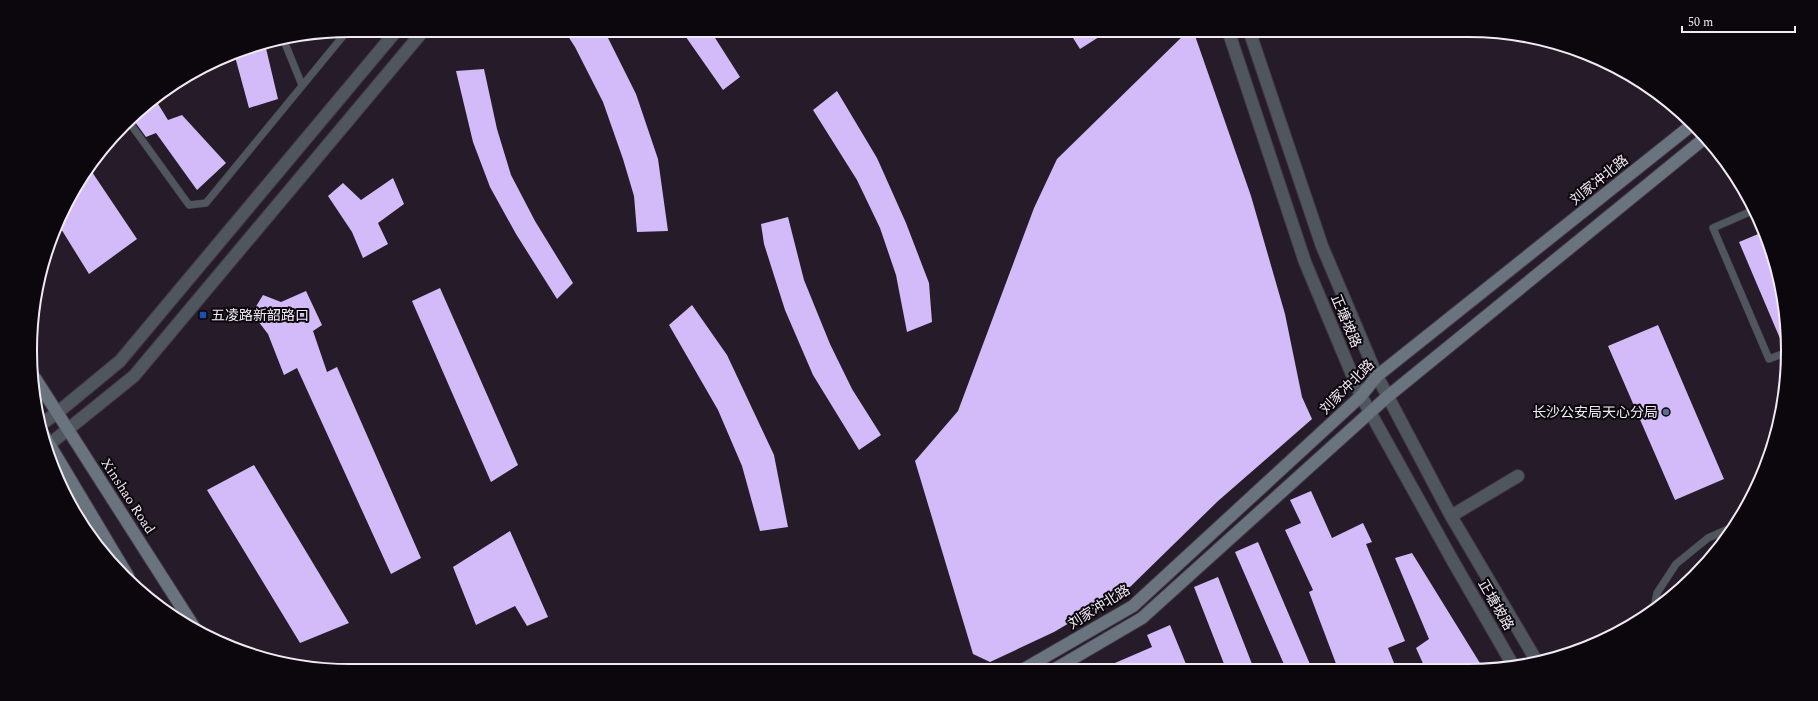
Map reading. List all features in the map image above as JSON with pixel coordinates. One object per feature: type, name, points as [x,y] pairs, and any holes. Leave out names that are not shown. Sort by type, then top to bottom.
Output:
[{"type":"main road","name":"刘家冲北路","points":[[1033,664],[1133,606],[1361,396],[1377,376],[1688,128]]},
{"type":"main road","points":[[1064,664],[1142,618],[1387,397],[1701,141]]},
{"type":"main road","name":"Xinshao Road","points":[[39,385],[189,619]]},
{"type":"main road","points":[[58,461],[119,561]]},
{"type":"street","points":[[45,421],[120,361],[391,37]]},
{"type":"street","points":[[51,443],[134,376],[418,37]]},
{"type":"street","name":"正塘坡路","points":[[1230,37],[1305,262],[1361,396],[1510,661]]},
{"type":"street","name":"正塘坡路","points":[[1251,37],[1322,246],[1377,376],[1451,516],[1534,657]]},
{"type":"street","points":[[1451,516],[1518,476]]},
{"type":"lane","points":[[132,126],[189,205],[206,203],[342,37]]},
{"type":"lane","points":[[285,44],[302,86]]},
{"type":"lane","points":[[1749,212],[1713,228],[1769,359],[1781,354]]},
{"type":"lane","points":[[1655,601],[1657,593],[1676,564],[1708,538],[1723,531]]},
{"type":"building","points":[[569,37],[608,37],[636,94],[658,159],[668,231],[637,232],[634,196],[623,159],[603,102]]},
{"type":"building","points":[[686,37],[714,37],[740,77],[723,90]]},
{"type":"building","points":[[1072,37],[1099,37],[1080,49]]},
{"type":"building","points":[[1182,37],[1195,37],[1251,196],[1285,314],[1302,397],[1312,419],[1218,501],[1130,587],[1054,632],[990,662],[973,654],[915,461],[958,411],[1034,208],[1057,159]]},
{"type":"building","points":[[266,49],[278,99],[249,108],[236,59]]},
{"type":"building","points":[[484,69],[497,129],[511,175],[535,221],[573,283],[557,299],[516,234],[490,187],[473,142],[456,71]]},
{"type":"building","points":[[837,91],[877,158],[906,223],[929,283],[932,322],[907,332],[896,275],[880,228],[857,180],[813,110]]},
{"type":"building","points":[[158,104],[168,120],[182,115],[226,163],[197,190],[156,133],[146,137],[136,123]]},
{"type":"building","points":[[92,173],[137,239],[89,274],[62,230],[69,212]]},
{"type":"building","points":[[393,178],[404,204],[378,223],[388,244],[363,258],[352,232],[328,196],[343,183],[361,200]]},
{"type":"building","points":[[788,217],[804,280],[830,344],[852,389],[881,435],[859,450],[813,375],[785,310],[764,244],[761,224]]},
{"type":"building","points":[[1758,234],[1775,289],[1780,340],[1739,242]]},
{"type":"building","points":[[440,288],[518,465],[491,482],[412,301]]},
{"type":"building","points":[[306,291],[322,325],[313,331],[327,372],[337,367],[421,558],[391,574],[297,368],[284,375],[268,334],[252,313],[263,295],[281,302]]},
{"type":"building","points":[[692,305],[727,355],[774,455],[788,527],[760,531],[742,466],[718,410],[669,325]]},
{"type":"building","name":"长沙公安局天心分局","points":[[1658,325],[1724,479],[1675,500],[1608,346]]},
{"type":"building","points":[[254,465],[349,623],[300,643],[207,490]]},
{"type":"building","points":[[1311,491],[1332,538],[1363,523],[1372,542],[1366,544],[1405,641],[1388,648],[1394,664],[1336,664],[1309,592],[1313,590],[1285,530],[1301,523],[1290,500]]},
{"type":"building","points":[[510,531],[548,617],[527,626],[515,606],[476,625],[453,567]]},
{"type":"building","points":[[1258,542],[1310,664],[1284,664],[1235,552]]},
{"type":"building","points":[[1412,553],[1480,663],[1423,664],[1416,648],[1429,639],[1395,558]]},
{"type":"building","points":[[1218,577],[1252,664],[1224,664],[1194,587]]},
{"type":"building","points":[[1170,625],[1186,664],[1113,664],[1152,647],[1147,635]]},
{"type":"place","name":"五凌路新韶路口","points":[[203,315]]},
{"type":"place","name":"长沙公安局天心分局","points":[[1666,412]]}]
